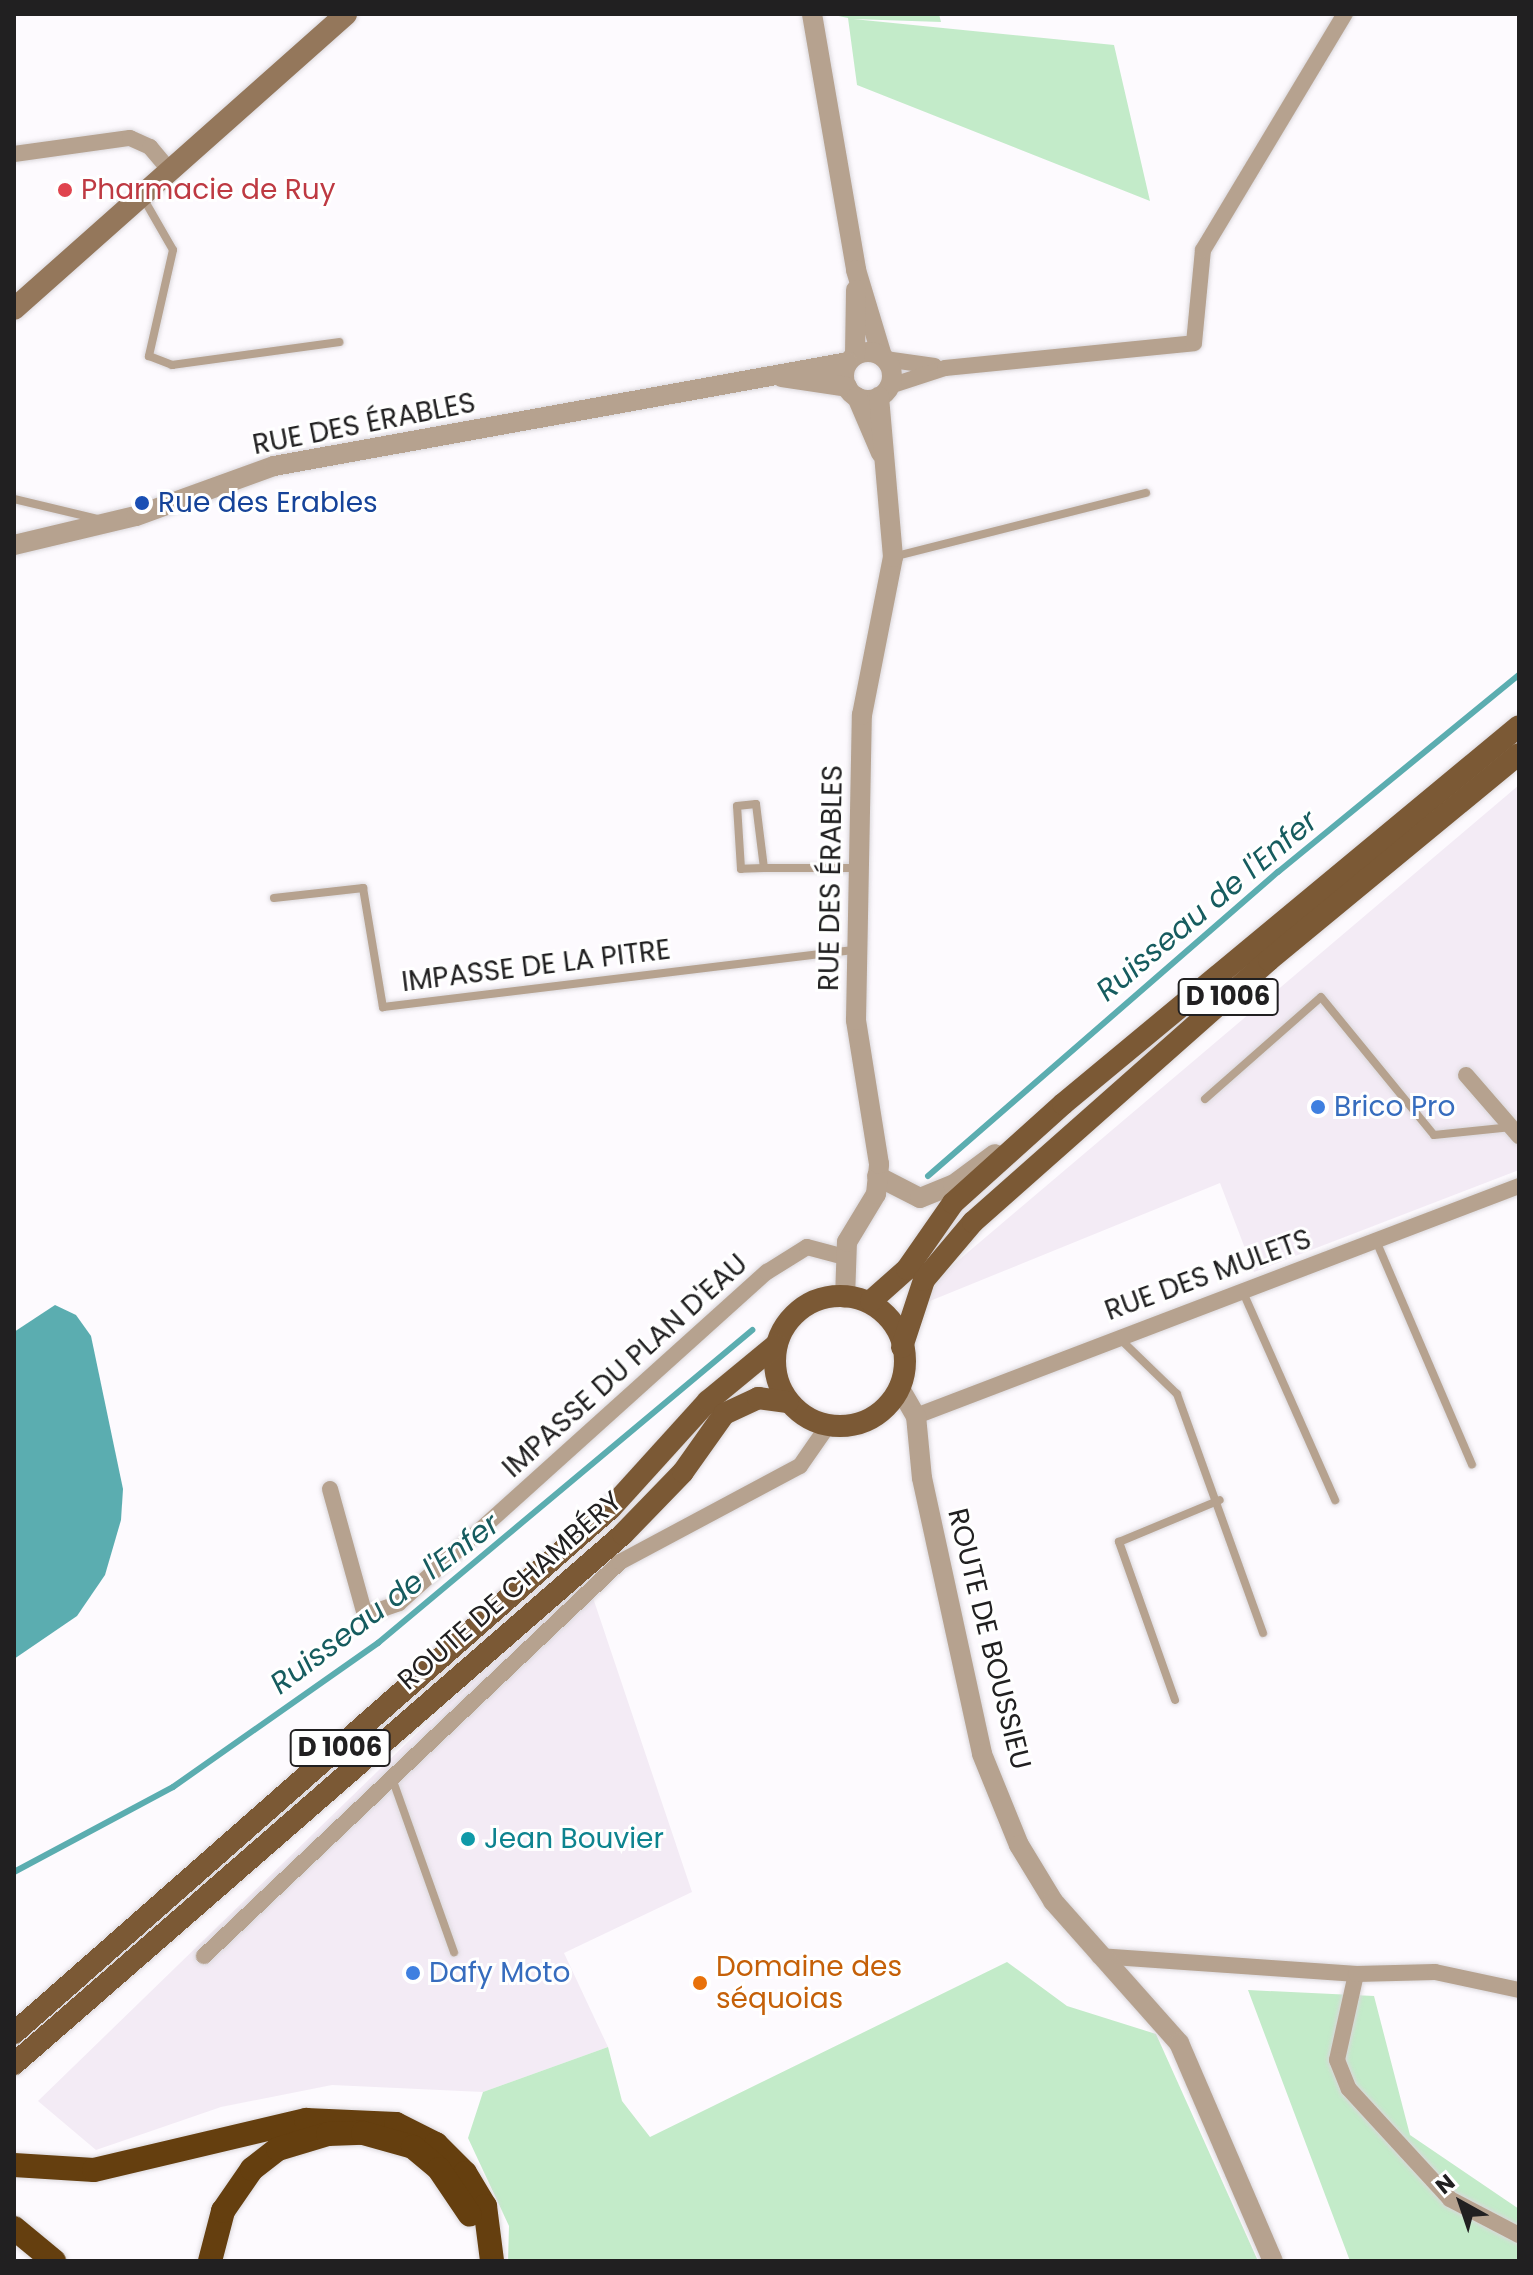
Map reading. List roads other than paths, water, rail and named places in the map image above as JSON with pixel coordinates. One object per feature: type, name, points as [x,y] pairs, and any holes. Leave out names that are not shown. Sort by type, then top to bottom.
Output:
[{"type":"highway","points":[[14,2165],[94,2170],[306,2120],[396,2124],[436,2144],[465,2173],[485,2206],[492,2261]]},
{"type":"highway","points":[[210,2261],[223,2211],[252,2169],[278,2149],[346,2133],[413,2147],[439,2169],[466,2203],[479,2261]]},
{"type":"highway","points":[[14,2228],[54,2261]]},
{"type":"main road","points":[[14,309],[346,14]]},
{"type":"main road","name":"D 1006","points":[[871,1301],[907,1269],[953,1203],[1063,1104],[1519,726]]},
{"type":"main road","name":"D 1006","points":[[902,1347],[924,1280],[973,1222],[1269,960],[1519,754]]},
{"type":"main road","points":[[845,1298],[871,1301],[896,1326],[902,1347],[899,1387],[861,1423],[827,1427],[788,1402],[776,1376],[776,1345],[798,1311],[845,1298]]},
{"type":"main road","name":"ROUTE DE CHAMBÉRY","points":[[14,2033],[611,1508],[708,1401],[776,1345]]},
{"type":"main road","name":"ROUTE DE CHAMBÉRY","points":[[14,2064],[623,1534],[683,1472],[724,1414],[758,1398],[788,1402]]},
{"type":"street","points":[[812,14],[856,270],[852,392],[885,392],[945,368]]},
{"type":"street","points":[[883,357],[945,368],[1194,343],[1197,281],[1216,226],[1345,14]]},
{"type":"street","points":[[14,154],[130,138],[169,170]]},
{"type":"street","name":"RUE DES ÉRABLES","points":[[845,1298],[844,1257],[876,1194],[877,1176],[859,1052],[856,950],[865,679],[893,557],[881,453],[885,392],[883,357],[856,270]]},
{"type":"street","name":"RUE DES ÉRABLES","points":[[14,545],[110,523],[274,466],[778,376],[851,359],[883,357]]},
{"type":"street","name":"RUE DES ÉRABLES","points":[[778,376],[852,392],[881,453]]},
{"type":"street","points":[[1466,1075],[1516,1131]]},
{"type":"street","points":[[877,1176],[898,1193],[931,1194],[1063,1104]]},
{"type":"street","name":"RUE DES MULETS","points":[[916,1416],[1116,1335],[1377,1243],[1519,1186]]},
{"type":"street","name":"IMPASSE DU PLAN D'EAU","points":[[330,1489],[365,1615],[399,1603],[767,1272],[807,1247],[844,1257]]},
{"type":"street","name":"ROUTE DE BOUSSIEU","points":[[899,1387],[916,1416],[922,1478],[982,1754],[1019,1845],[1099,1956],[1179,2043],[1273,2261]]},
{"type":"street","points":[[204,1956],[620,1562],[800,1466],[827,1427]]},
{"type":"street","points":[[1099,1956],[1356,1974],[1435,1972],[1519,1990]]},
{"type":"street","points":[[1356,1974],[1337,2060],[1349,2089],[1450,2199],[1519,2235]]},
{"type":"lane","points":[[142,196],[173,250],[149,356],[172,365],[339,342]]},
{"type":"lane","points":[[893,557],[1146,493]]},
{"type":"lane","points":[[14,499],[80,510],[110,523]]},
{"type":"lane","points":[[764,868],[756,804],[737,806],[741,869],[859,868]]},
{"type":"lane","name":"IMPASSE DE LA PITRE","points":[[274,898],[363,888],[383,1007],[856,950]]},
{"type":"lane","points":[[1205,1099],[1321,997],[1434,1135],[1516,1131]]},
{"type":"lane","points":[[1377,1243],[1472,1465]]},
{"type":"lane","points":[[1242,1289],[1335,1500]]},
{"type":"lane","points":[[1116,1335],[1177,1394],[1220,1500],[1263,1633]]},
{"type":"lane","points":[[1175,1700],[1119,1542],[1220,1500]]},
{"type":"lane","points":[[392,1777],[454,1952]]},
{"type":"water","points":[[55,1305],[76,1315],[91,1336],[123,1489],[121,1520],[105,1575],[77,1616],[14,1659],[14,1332]]},
{"type":"waterway","name":"Ruisseau de l'Enfer","points":[[928,1176],[1278,872],[1519,675]]},
{"type":"waterway","name":"Ruisseau de l'Enfer","points":[[14,1872],[173,1787],[378,1643],[753,1330]]},
{"type":"place","name":"Pharmacie de Ruy","points":[[65,190]]},
{"type":"place","name":"Rue des Erables","points":[[142,503]]},
{"type":"place","name":"Brico Pro","points":[[1318,1107]]},
{"type":"place","name":"Jean Bouvier","points":[[468,1839]]},
{"type":"place","name":"Dafy Moto","points":[[413,1973]]},
{"type":"place","name":"Domaine des séquoias","points":[[700,1983]]}]
